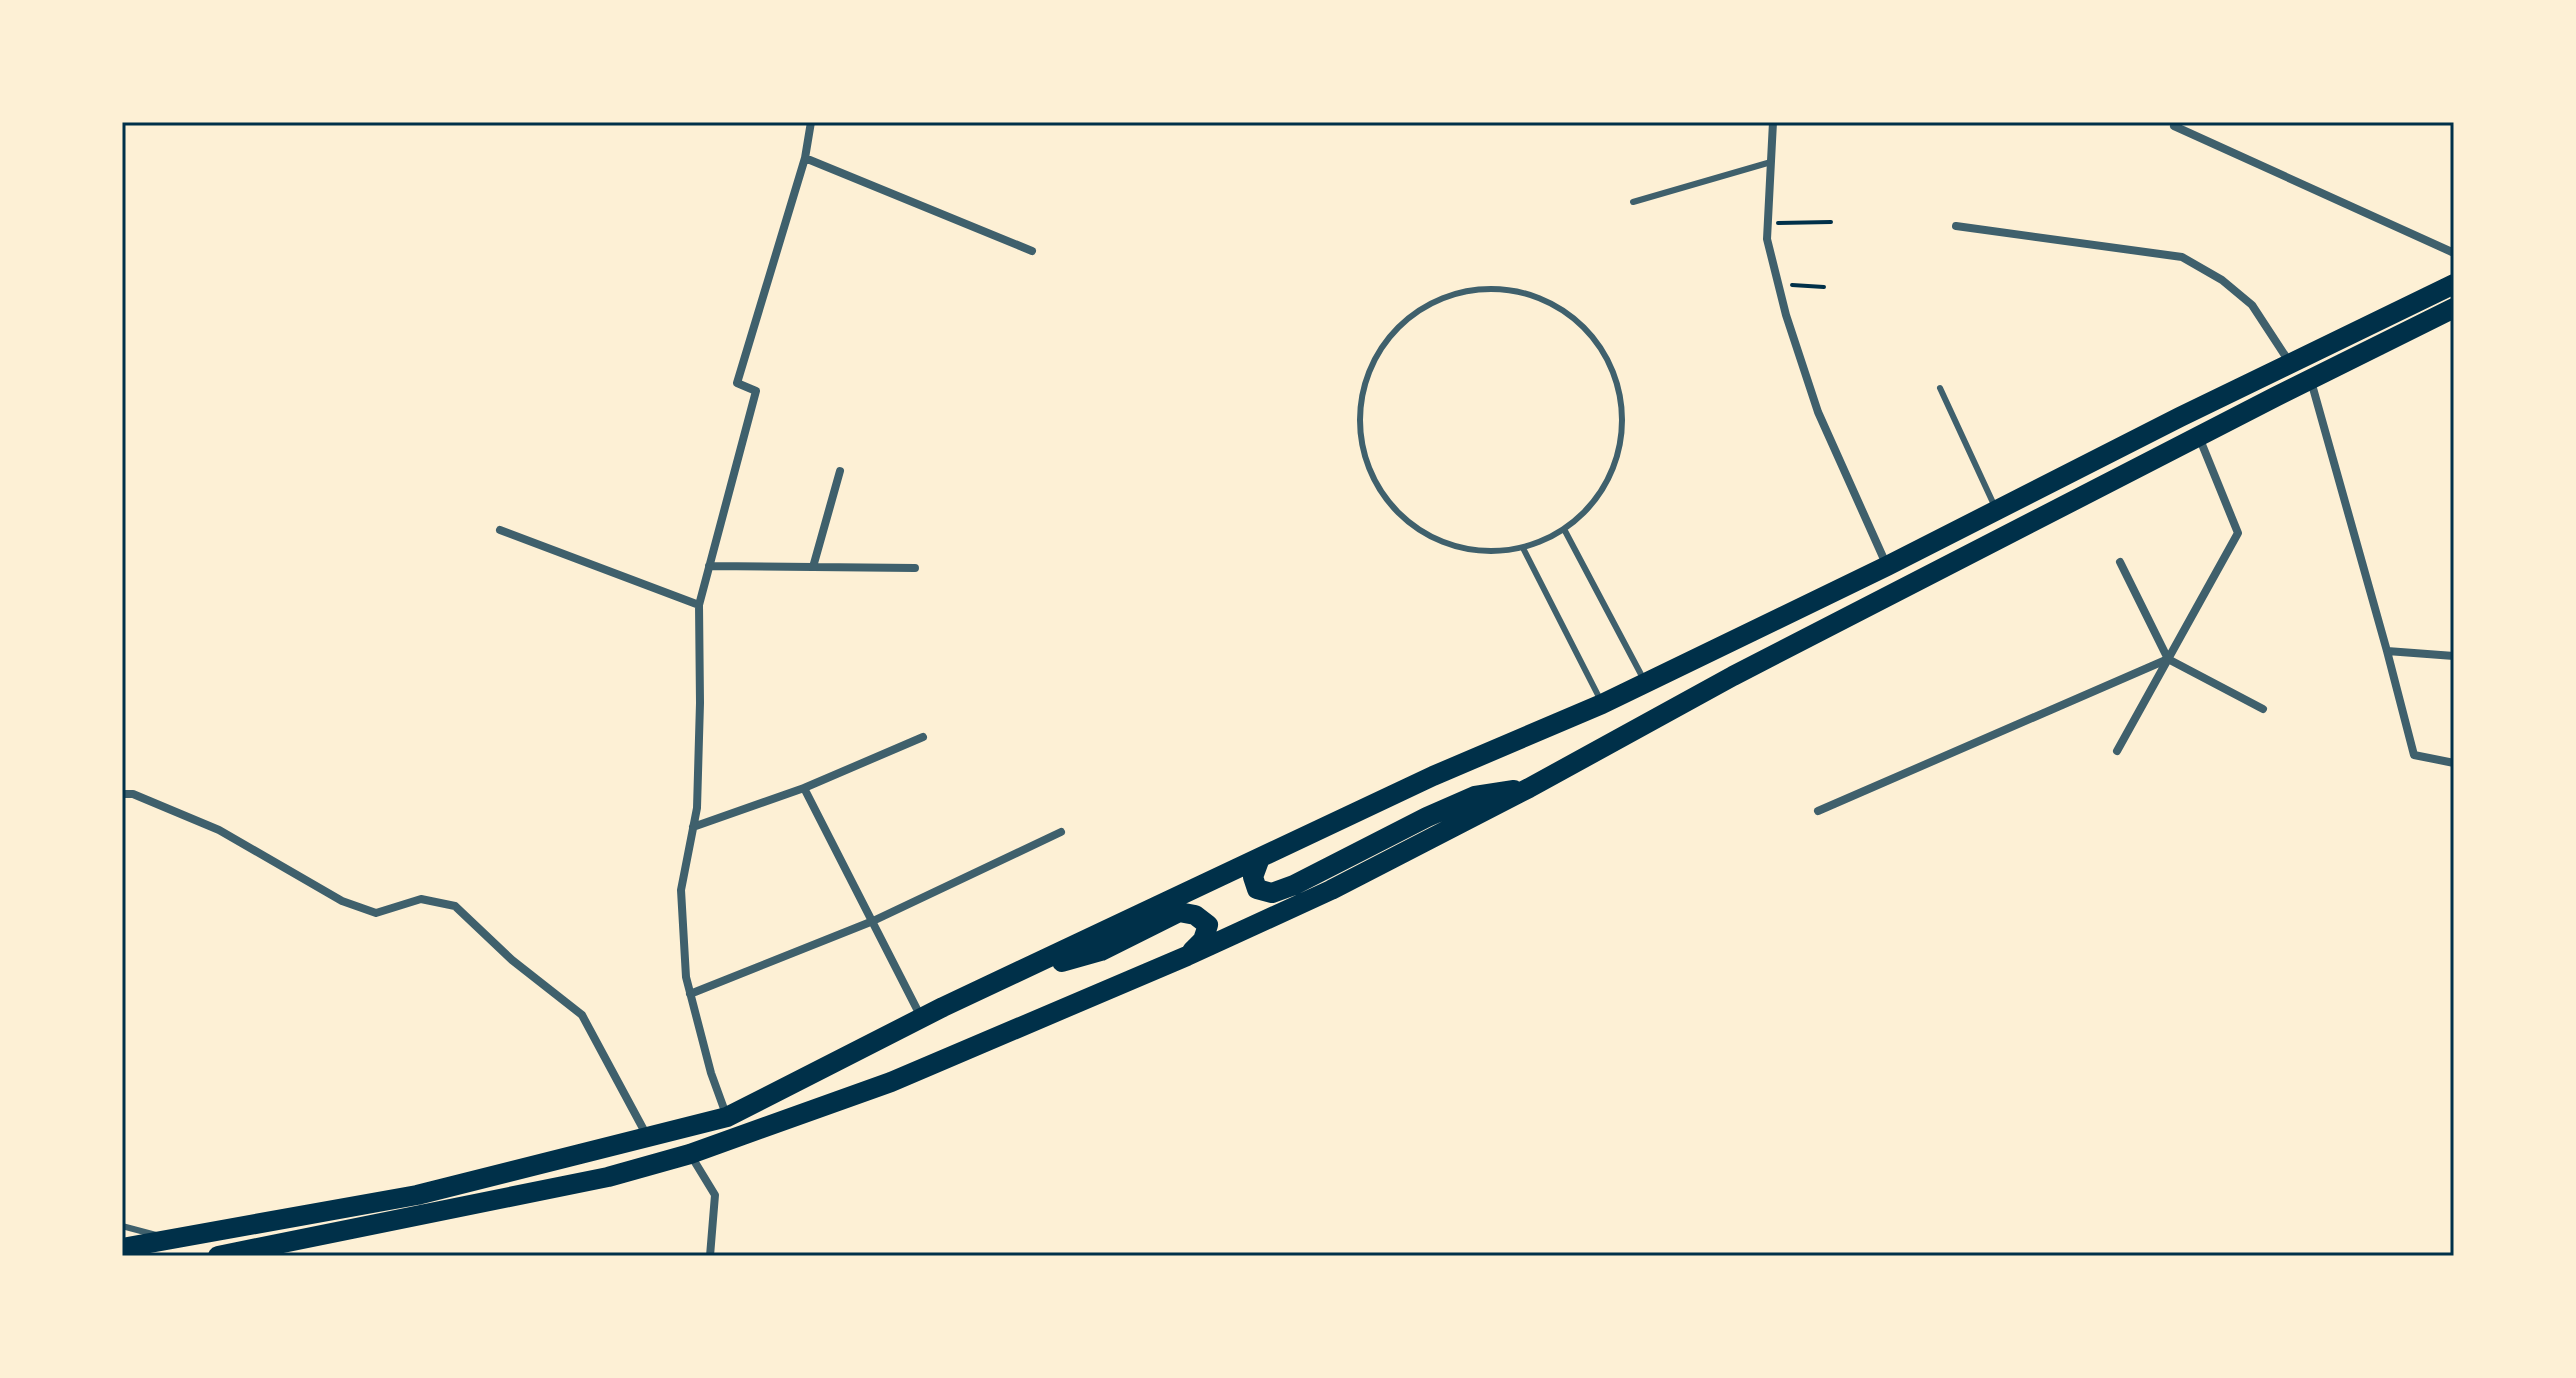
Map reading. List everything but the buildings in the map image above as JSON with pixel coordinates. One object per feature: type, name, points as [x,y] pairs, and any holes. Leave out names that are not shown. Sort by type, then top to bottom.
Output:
[{"type":"highway","points":[[122,1248],[417,1195],[727,1117],[921,1018],[1433,776],[1646,683],[2454,284]]},
{"type":"highway","points":[[218,1256],[608,1177],[690,1154],[891,1082],[1298,907],[1529,788],[1733,676],[2454,308]]},
{"type":"highway","points":[[1260,858],[1253,877],[1257,889],[1272,893],[1475,796],[1529,788]]},
{"type":"highway","points":[[1035,964],[1061,963],[1101,951],[1179,912],[1195,915],[1208,925],[1203,940],[1187,956]]},
{"type":"street","points":[[727,1117],[711,1073],[686,977],[681,890],[697,808],[699,605],[756,391],[737,383],[805,158],[811,122]]},
{"type":"street","points":[[1773,122],[1767,239],[1778,284],[1818,412],[1887,566]]},
{"type":"street","points":[[2174,126],[2454,253]]},
{"type":"street","points":[[805,158],[1032,251]]},
{"type":"street","points":[[1956,226],[2182,257],[2222,280],[2252,305],[2291,364]]},
{"type":"street","points":[[2311,379],[2414,755],[2454,763]]},
{"type":"street","points":[[2117,751],[2238,533],[2199,437]]},
{"type":"street","points":[[813,567],[840,471]]},
{"type":"street","points":[[500,530],[699,605]]},
{"type":"street","points":[[2120,562],[2168,659],[2263,709]]},
{"type":"street","points":[[709,566],[915,568]]},
{"type":"street","points":[[2387,651],[2454,656]]},
{"type":"street","points":[[1818,811],[2168,659]]},
{"type":"street","points":[[693,827],[804,788],[923,737]]},
{"type":"street","points":[[804,788],[921,1018]]},
{"type":"street","points":[[122,794],[133,794],[219,830],[342,901],[376,913],[421,899],[455,906],[512,960],[582,1015],[647,1137]]},
{"type":"street","points":[[690,994],[873,921],[1061,832]]},
{"type":"street","points":[[690,1154],[715,1195],[710,1256]]},
{"type":"lane","points":[[1633,202],[1771,162]]},
{"type":"lane","points":[[1473,289],[1515,290],[1557,305],[1591,333],[1614,371],[1623,415],[1617,459],[1596,499],[1564,529],[1523,548],[1479,551],[1436,540],[1399,515],[1374,481],[1361,442],[1361,399],[1374,360],[1399,326],[1433,301],[1473,289]]},
{"type":"lane","points":[[1940,388],[1996,511]]},
{"type":"lane","points":[[1564,529],[1646,683]]},
{"type":"lane","points":[[1523,548],[1602,704]]},
{"type":"lane","points":[[122,1226],[171,1239]]},
{"type":"path","points":[[1768,223],[1831,222]]},
{"type":"path","points":[[1778,284],[1824,287]]}]
